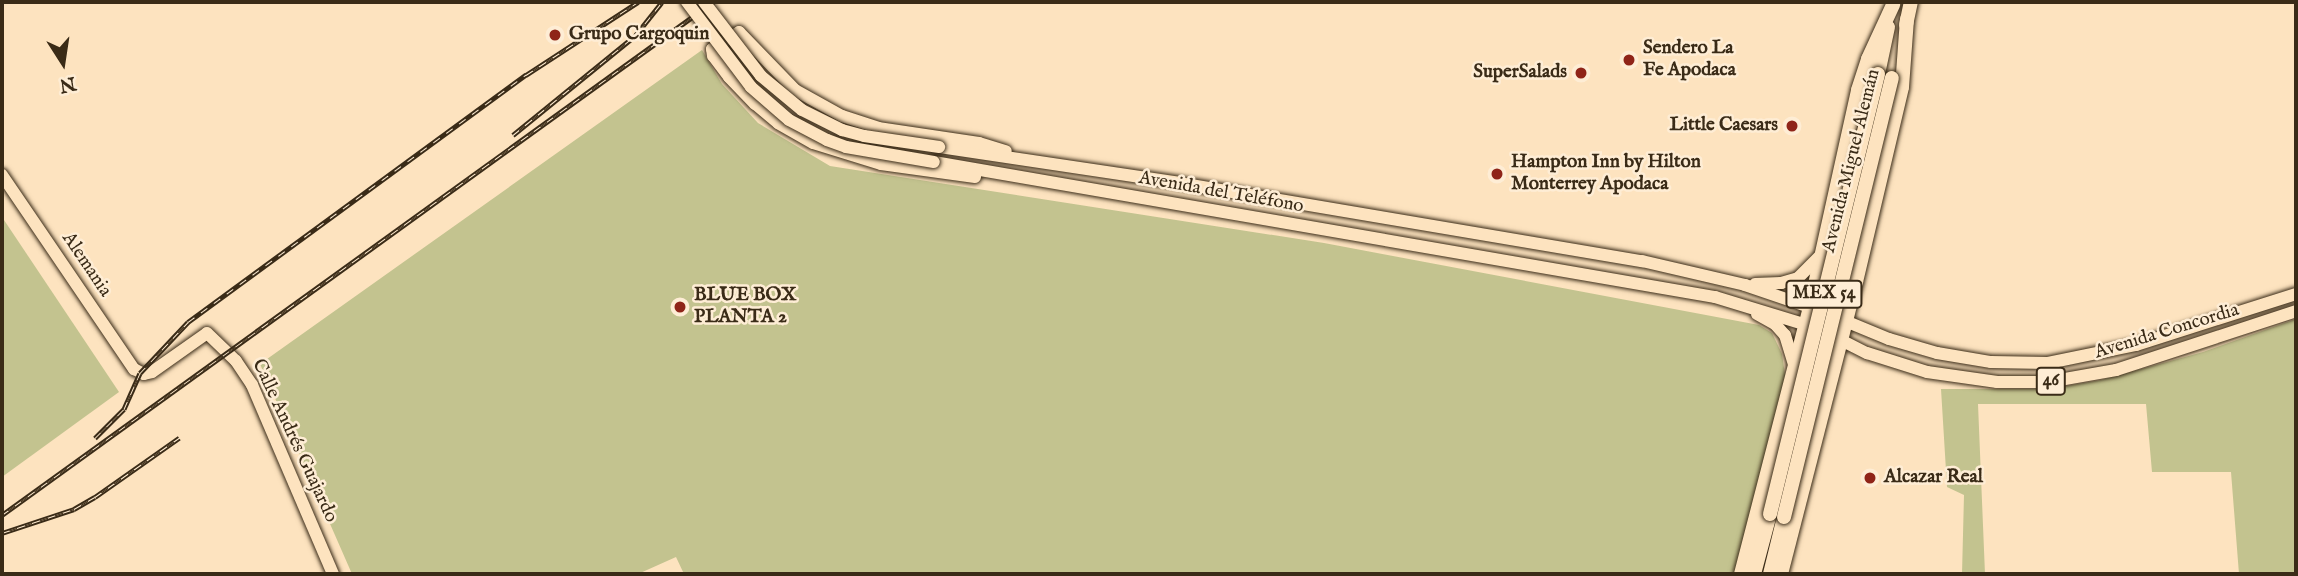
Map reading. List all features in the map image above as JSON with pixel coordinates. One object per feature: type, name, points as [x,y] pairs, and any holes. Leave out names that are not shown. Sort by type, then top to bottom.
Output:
[{"type":"highway","name":"Avenida Miguel Alemán","points":[[1754,574],[1885,76],[1911,2]]},
{"type":"highway","name":"Avenida Miguel Alemán","points":[[1770,574],[1885,76],[1894,3]]},
{"type":"highway","points":[[1741,574],[1810,307],[1861,79],[1894,3]]},
{"type":"highway","points":[[1781,574],[1856,282],[1902,87],[1907,19]]},
{"type":"highway","points":[[1817,272],[1827,284],[1837,288],[1847,288],[1856,282]]},
{"type":"highway","points":[[1789,386],[1804,374],[1812,373],[1821,377],[1826,396]]},
{"type":"main road","name":"Avenida del Teléfono","points":[[687,2],[751,87],[789,120],[846,147],[1715,297],[1805,324]]},
{"type":"main road","name":"Avenida del Teléfono","points":[[704,2],[761,76],[802,110],[842,130],[864,136],[1022,159],[1629,259],[1745,285],[1810,307]]},
{"type":"main road","points":[[1020,177],[975,177],[917,170],[858,159],[820,146],[790,131],[755,104],[729,77],[713,56],[712,49],[738,32],[795,90],[842,117],[878,128],[989,145],[1022,159]]},
{"type":"main road","name":"Alemania","points":[[2,175],[131,366],[140,373],[156,370],[207,333]]},
{"type":"main road","points":[[1745,285],[1791,281],[1805,274],[1821,256]]},
{"type":"main road","name":"Avenida Concordia","points":[[1810,307],[1937,353],[1991,362],[2048,363],[2136,345],[2296,294]]},
{"type":"main road","points":[[1715,297],[1755,313],[1781,329],[1790,344],[1794,366]]},
{"type":"main road","name":"Avenida Concordia","points":[[1805,324],[1867,353],[1927,372],[1997,382],[2048,382],[2116,370],[2296,311]]},
{"type":"main road","name":"Calle Andrés Guajardo","points":[[207,333],[236,360],[251,385],[333,574]]},
{"type":"green space","points":[[702,50],[722,84],[758,123],[830,166],[1324,243],[1759,325],[1772,333],[1782,354],[1786,381],[1739,574],[684,574],[676,557],[638,574],[352,574],[260,364]]},
{"type":"green space","points":[[2,217],[119,392],[2,477]]},
{"type":"green space","points":[[2296,319],[2296,574],[2239,574],[2231,472],[2152,472],[2146,404],[1978,404],[1985,574],[1962,574],[1964,495],[1947,487],[1941,389],[2048,389],[2101,380],[2203,352]]},
{"type":"railway","points":[[95,438],[124,409],[140,373],[188,322],[526,75],[638,2]]},
{"type":"railway","points":[[513,135],[635,36],[662,2]]},
{"type":"railway","points":[[2,515],[713,2]]},
{"type":"railway","points":[[2,533],[74,509],[179,438]]},
{"type":"place","name":"Grupo Cargoquin","points":[[555,35]]},
{"type":"place","name":"Sendero La Fe Apodaca","points":[[1629,60]]},
{"type":"place","name":"SuperSalads","points":[[1581,73]]},
{"type":"place","name":"Little Caesars","points":[[1792,126]]},
{"type":"place","name":"Hampton Inn by Hilton Monterrey Apodaca","points":[[1497,174]]},
{"type":"place","name":"BLUE BOX PLANTA 2","points":[[680,307]]},
{"type":"place","name":"Alcazar Real","points":[[1870,478]]}]
